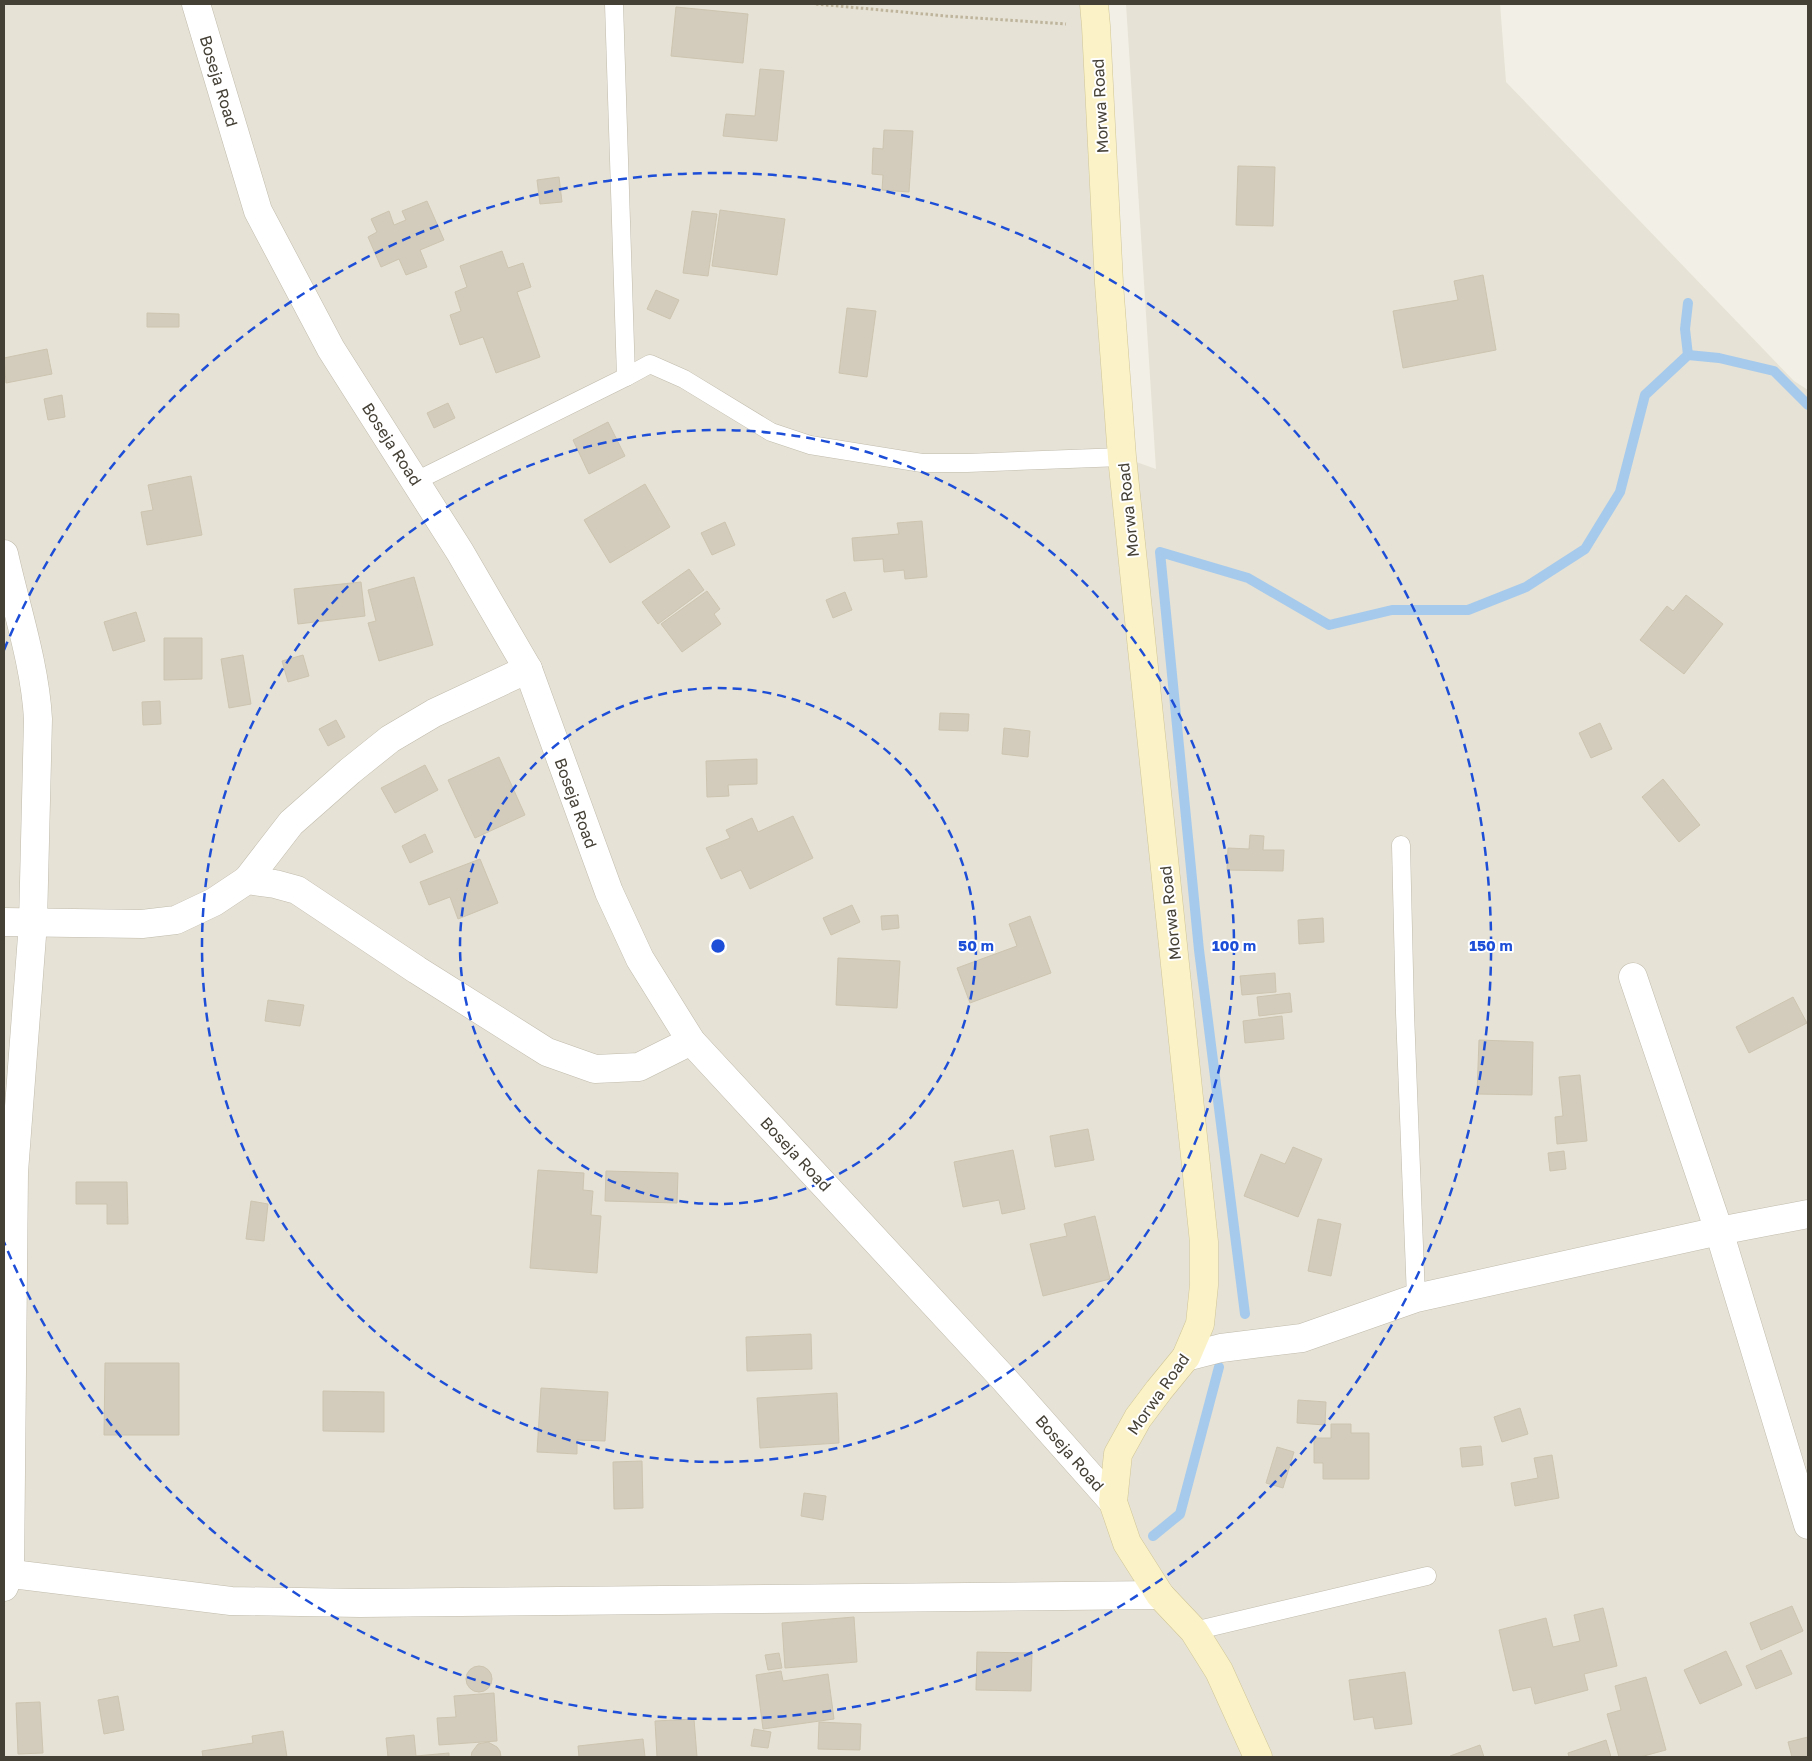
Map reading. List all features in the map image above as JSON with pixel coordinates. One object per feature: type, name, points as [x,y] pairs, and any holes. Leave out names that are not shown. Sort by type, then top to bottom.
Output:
[{"type":"main road","name":"Morwa Road","points":[[1095,15],[1109,283],[1122,457],[1204,1242],[1204,1285],[1200,1324],[1186,1357],[1138,1418],[1118,1454],[1113,1502],[1127,1544],[1160,1595],[1194,1631],[1219,1671],[1258,1757]]},
{"type":"street","name":"Boseja Road","points":[[196,4],[258,211],[331,349],[460,552],[528,669],[609,892],[640,960],[691,1041],[1004,1379],[1113,1502]]},
{"type":"street","points":[[4,554],[36,696],[38,719],[33,923],[14,1172],[6,1578],[241,1602],[360,1604],[1160,1595]]},
{"type":"street","points":[[4,922],[142,924],[176,920],[214,902],[247,880],[291,823],[350,770],[390,739],[434,712],[528,669]]},
{"type":"street","points":[[247,880],[275,884],[297,890],[417,970],[547,1052],[594,1069],[639,1067],[691,1041]]},
{"type":"street","points":[[1633,977],[1719,1231],[1808,1524]]},
{"type":"street","points":[[1186,1357],[1221,1348],[1302,1338],[1416,1298],[1719,1231],[1808,1214]]},
{"type":"lane","points":[[614,4],[626,377]]},
{"type":"lane","points":[[416,481],[650,364],[684,379],[771,432],[810,445],[922,463],[1122,457]]},
{"type":"lane","points":[[1401,845],[1405,1013],[1416,1298]]},
{"type":"lane","points":[[1194,1631],[1427,1576]]},
{"type":"path","points":[[816,4],[946,16],[1095,15]]},
{"type":"shaded area","points":[[4,4],[1094,4],[1122,457],[1156,469],[1126,4],[1500,4],[1506,82],[1794,381],[1808,390],[1808,1757],[4,1757]]},
{"type":"building","points":[[676,7],[748,14],[743,63],[671,56]]},
{"type":"building","points":[[760,69],[784,71],[777,141],[723,136],[726,114],[755,116]]},
{"type":"building","points":[[884,130],[913,131],[909,192],[882,190],[883,175],[872,174],[873,148],[883,149]]},
{"type":"building","points":[[1238,166],[1275,167],[1273,226],[1236,225]]},
{"type":"building","points":[[559,177],[562,202],[540,204],[537,180]]},
{"type":"building","points":[[427,201],[444,240],[420,250],[427,267],[406,275],[399,259],[381,267],[368,237],[377,232],[371,219],[389,211],[394,225],[406,220],[402,211]]},
{"type":"building","points":[[720,210],[785,219],[777,275],[712,266]]},
{"type":"building","points":[[692,211],[717,214],[708,276],[683,273]]},
{"type":"building","points":[[502,251],[508,268],[523,263],[531,287],[517,292],[540,357],[496,373],[483,337],[460,345],[450,315],[461,311],[455,292],[467,287],[460,266]]},
{"type":"building","points":[[1483,275],[1496,350],[1403,368],[1393,311],[1458,300],[1454,281]]},
{"type":"building","points":[[656,290],[679,300],[670,319],[647,309]]},
{"type":"building","points":[[847,308],[876,311],[867,377],[839,373]]},
{"type":"building","points":[[147,313],[179,314],[179,327],[147,327]]},
{"type":"building","points":[[47,349],[52,374],[6,383],[4,358]]},
{"type":"building","points":[[62,395],[65,417],[48,420],[44,399]]},
{"type":"building","points":[[448,403],[455,418],[434,428],[427,413]]},
{"type":"building","points":[[608,422],[625,456],[589,474],[573,440]]},
{"type":"building","points":[[191,476],[202,535],[147,545],[141,512],[153,510],[148,485]]},
{"type":"building","points":[[645,484],[670,527],[610,563],[584,520]]},
{"type":"building","points":[[922,521],[927,577],[905,579],[904,570],[884,572],[883,559],[854,561],[852,538],[899,534],[897,523]]},
{"type":"building","points":[[725,522],[735,545],[712,555],[701,533]]},
{"type":"building","points":[[689,569],[704,590],[658,624],[642,602]]},
{"type":"building","points":[[414,577],[433,645],[379,661],[368,623],[376,621],[368,590]]},
{"type":"building","points":[[361,582],[365,616],[298,624],[294,589]]},
{"type":"building","points":[[707,591],[720,609],[714,614],[721,624],[682,652],[661,624]]},
{"type":"building","points":[[845,592],[852,610],[833,618],[826,600]]},
{"type":"building","points":[[1686,595],[1723,624],[1684,674],[1640,640],[1667,606],[1673,611]]},
{"type":"building","points":[[136,612],[145,641],[113,651],[104,622]]},
{"type":"building","points":[[164,638],[202,638],[202,679],[164,680]]},
{"type":"building","points":[[243,655],[251,704],[229,708],[221,659]]},
{"type":"building","points":[[303,655],[309,676],[288,682],[282,661]]},
{"type":"building","points":[[160,701],[161,724],[143,725],[142,702]]},
{"type":"building","points":[[940,713],[969,714],[968,731],[939,730]]},
{"type":"building","points":[[336,720],[345,737],[328,746],[319,729]]},
{"type":"building","points":[[1600,723],[1612,749],[1591,758],[1579,733]]},
{"type":"building","points":[[1004,728],[1030,731],[1028,757],[1002,754]]},
{"type":"building","points":[[499,757],[525,815],[475,838],[448,780]]},
{"type":"building","points":[[757,759],[757,784],[728,785],[729,796],[707,797],[706,761]]},
{"type":"building","points":[[425,765],[438,790],[395,813],[381,788]]},
{"type":"building","points":[[1663,779],[1700,825],[1679,842],[1642,797]]},
{"type":"building","points":[[793,816],[813,858],[750,889],[741,870],[721,879],[706,848],[730,838],[726,830],[752,818],[758,832]]},
{"type":"building","points":[[425,834],[433,852],[410,863],[402,846]]},
{"type":"building","points":[[1250,835],[1264,836],[1263,850],[1284,850],[1283,871],[1227,870],[1228,848],[1249,849]]},
{"type":"building","points":[[480,859],[498,903],[458,919],[450,897],[429,905],[420,882]]},
{"type":"building","points":[[852,905],[860,922],[831,935],[823,918]]},
{"type":"building","points":[[898,915],[899,928],[882,930],[881,916]]},
{"type":"building","points":[[1030,916],[1051,973],[970,1003],[957,968],[1017,946],[1009,924]]},
{"type":"building","points":[[1323,918],[1324,942],[1299,944],[1298,920]]},
{"type":"building","points":[[838,958],[900,961],[897,1008],[836,1005]]},
{"type":"building","points":[[1275,973],[1276,992],[1242,995],[1240,976]]},
{"type":"building","points":[[1290,993],[1292,1012],[1259,1016],[1257,997]]},
{"type":"building","points":[[1793,997],[1807,1023],[1749,1053],[1736,1027]]},
{"type":"building","points":[[268,1000],[304,1005],[300,1026],[265,1021]]},
{"type":"building","points":[[1282,1016],[1284,1039],[1245,1043],[1243,1021]]},
{"type":"building","points":[[1479,1040],[1533,1042],[1532,1095],[1477,1094]]},
{"type":"building","points":[[1580,1075],[1587,1141],[1557,1144],[1555,1117],[1563,1116],[1559,1077]]},
{"type":"building","points":[[1088,1129],[1094,1160],[1055,1167],[1050,1136]]},
{"type":"building","points":[[1293,1147],[1322,1159],[1298,1217],[1244,1196],[1261,1154],[1285,1164]]},
{"type":"building","points":[[1013,1150],[1025,1209],[1002,1214],[999,1200],[963,1207],[954,1162]]},
{"type":"building","points":[[1564,1151],[1566,1169],[1550,1171],[1548,1153]]},
{"type":"building","points":[[538,1170],[584,1173],[583,1190],[593,1191],[591,1215],[601,1216],[597,1273],[530,1268]]},
{"type":"building","points":[[606,1171],[678,1173],[677,1203],[605,1201]]},
{"type":"building","points":[[76,1182],[127,1182],[128,1224],[107,1224],[107,1204],[76,1204]]},
{"type":"building","points":[[251,1201],[268,1204],[264,1241],[246,1239]]},
{"type":"building","points":[[1095,1216],[1110,1279],[1043,1296],[1030,1244],[1067,1236],[1064,1224]]},
{"type":"building","points":[[1318,1219],[1341,1224],[1331,1276],[1308,1271]]},
{"type":"building","points":[[811,1334],[812,1369],[747,1371],[746,1337]]},
{"type":"building","points":[[105,1363],[179,1363],[179,1435],[104,1435]]},
{"type":"building","points":[[541,1388],[608,1392],[605,1441],[577,1440],[577,1454],[537,1452]]},
{"type":"building","points":[[323,1391],[384,1392],[384,1432],[323,1431]]},
{"type":"building","points":[[837,1393],[839,1443],[760,1448],[757,1398]]},
{"type":"building","points":[[1298,1400],[1326,1402],[1325,1425],[1297,1423]]},
{"type":"building","points":[[1520,1408],[1528,1434],[1502,1442],[1494,1417]]},
{"type":"building","points":[[1331,1424],[1351,1424],[1351,1433],[1369,1433],[1369,1479],[1323,1479],[1323,1463],[1314,1463],[1314,1438],[1331,1438]]},
{"type":"building","points":[[1481,1446],[1483,1465],[1462,1467],[1460,1448]]},
{"type":"building","points":[[1277,1447],[1294,1452],[1283,1488],[1266,1483]]},
{"type":"building","points":[[1552,1455],[1559,1498],[1515,1506],[1511,1483],[1538,1478],[1534,1458]]},
{"type":"building","points":[[642,1461],[643,1508],[614,1509],[613,1462]]},
{"type":"building","points":[[804,1493],[826,1496],[823,1520],[801,1516]]},
{"type":"building","points":[[1792,1606],[1803,1631],[1761,1650],[1750,1623]]},
{"type":"building","points":[[1603,1608],[1617,1666],[1584,1674],[1588,1690],[1535,1704],[1531,1687],[1513,1691],[1499,1630],[1546,1618],[1553,1647],[1580,1641],[1574,1615]]},
{"type":"building","points":[[854,1617],[857,1662],[785,1668],[782,1623]]},
{"type":"building","points":[[1781,1650],[1792,1674],[1756,1689],[1746,1666]]},
{"type":"building","points":[[1726,1651],[1742,1685],[1700,1704],[1684,1670]]},
{"type":"building","points":[[977,1652],[1032,1653],[1031,1691],[976,1690]]},
{"type":"building","points":[[779,1653],[782,1668],[768,1670],[765,1655]]},
{"type":"building","points":[[479,1666],[488,1670],[492,1679],[488,1688],[479,1692],[470,1688],[466,1679],[470,1670]]},
{"type":"building","points":[[781,1671],[783,1681],[828,1674],[834,1719],[763,1729],[756,1675]]},
{"type":"building","points":[[1405,1672],[1412,1724],[1375,1729],[1373,1717],[1354,1720],[1349,1680]]},
{"type":"building","points":[[1646,1677],[1666,1750],[1640,1757],[1619,1757],[1607,1714],[1621,1710],[1615,1686]]},
{"type":"building","points":[[494,1693],[497,1741],[439,1745],[437,1718],[456,1717],[454,1696]]},
{"type":"building","points":[[118,1696],[124,1730],[104,1734],[98,1700]]},
{"type":"building","points":[[40,1702],[43,1753],[18,1754],[16,1703]]},
{"type":"building","points":[[694,1719],[697,1757],[657,1757],[655,1721]]},
{"type":"building","points":[[819,1722],[861,1724],[860,1750],[818,1749]]},
{"type":"building","points":[[754,1729],[771,1732],[768,1748],[751,1746]]},
{"type":"building","points":[[283,1731],[287,1757],[203,1757],[202,1751],[253,1743],[252,1736]]},
{"type":"building","points":[[414,1735],[416,1756],[449,1753],[449,1757],[388,1757],[386,1738]]},
{"type":"building","points":[[1808,1737],[1808,1757],[1792,1757],[1788,1742]]},
{"type":"building","points":[[643,1739],[645,1757],[579,1757],[578,1746]]},
{"type":"building","points":[[1606,1740],[1611,1757],[1569,1757],[1568,1753]]},
{"type":"building","points":[[488,1742],[497,1747],[501,1757],[471,1757],[478,1744]]},
{"type":"building","points":[[1480,1745],[1484,1757],[1450,1756]]},
{"type":"waterway","points":[[1688,303],[1685,329],[1688,355]]},
{"type":"waterway","points":[[1245,1314],[1199,950],[1160,552],[1248,578],[1329,625],[1392,610],[1468,610],[1526,587],[1585,549],[1620,492],[1645,395],[1688,355],[1719,358],[1774,371],[1808,405]]},
{"type":"waterway","points":[[1153,1536],[1180,1514],[1219,1367]]}]
